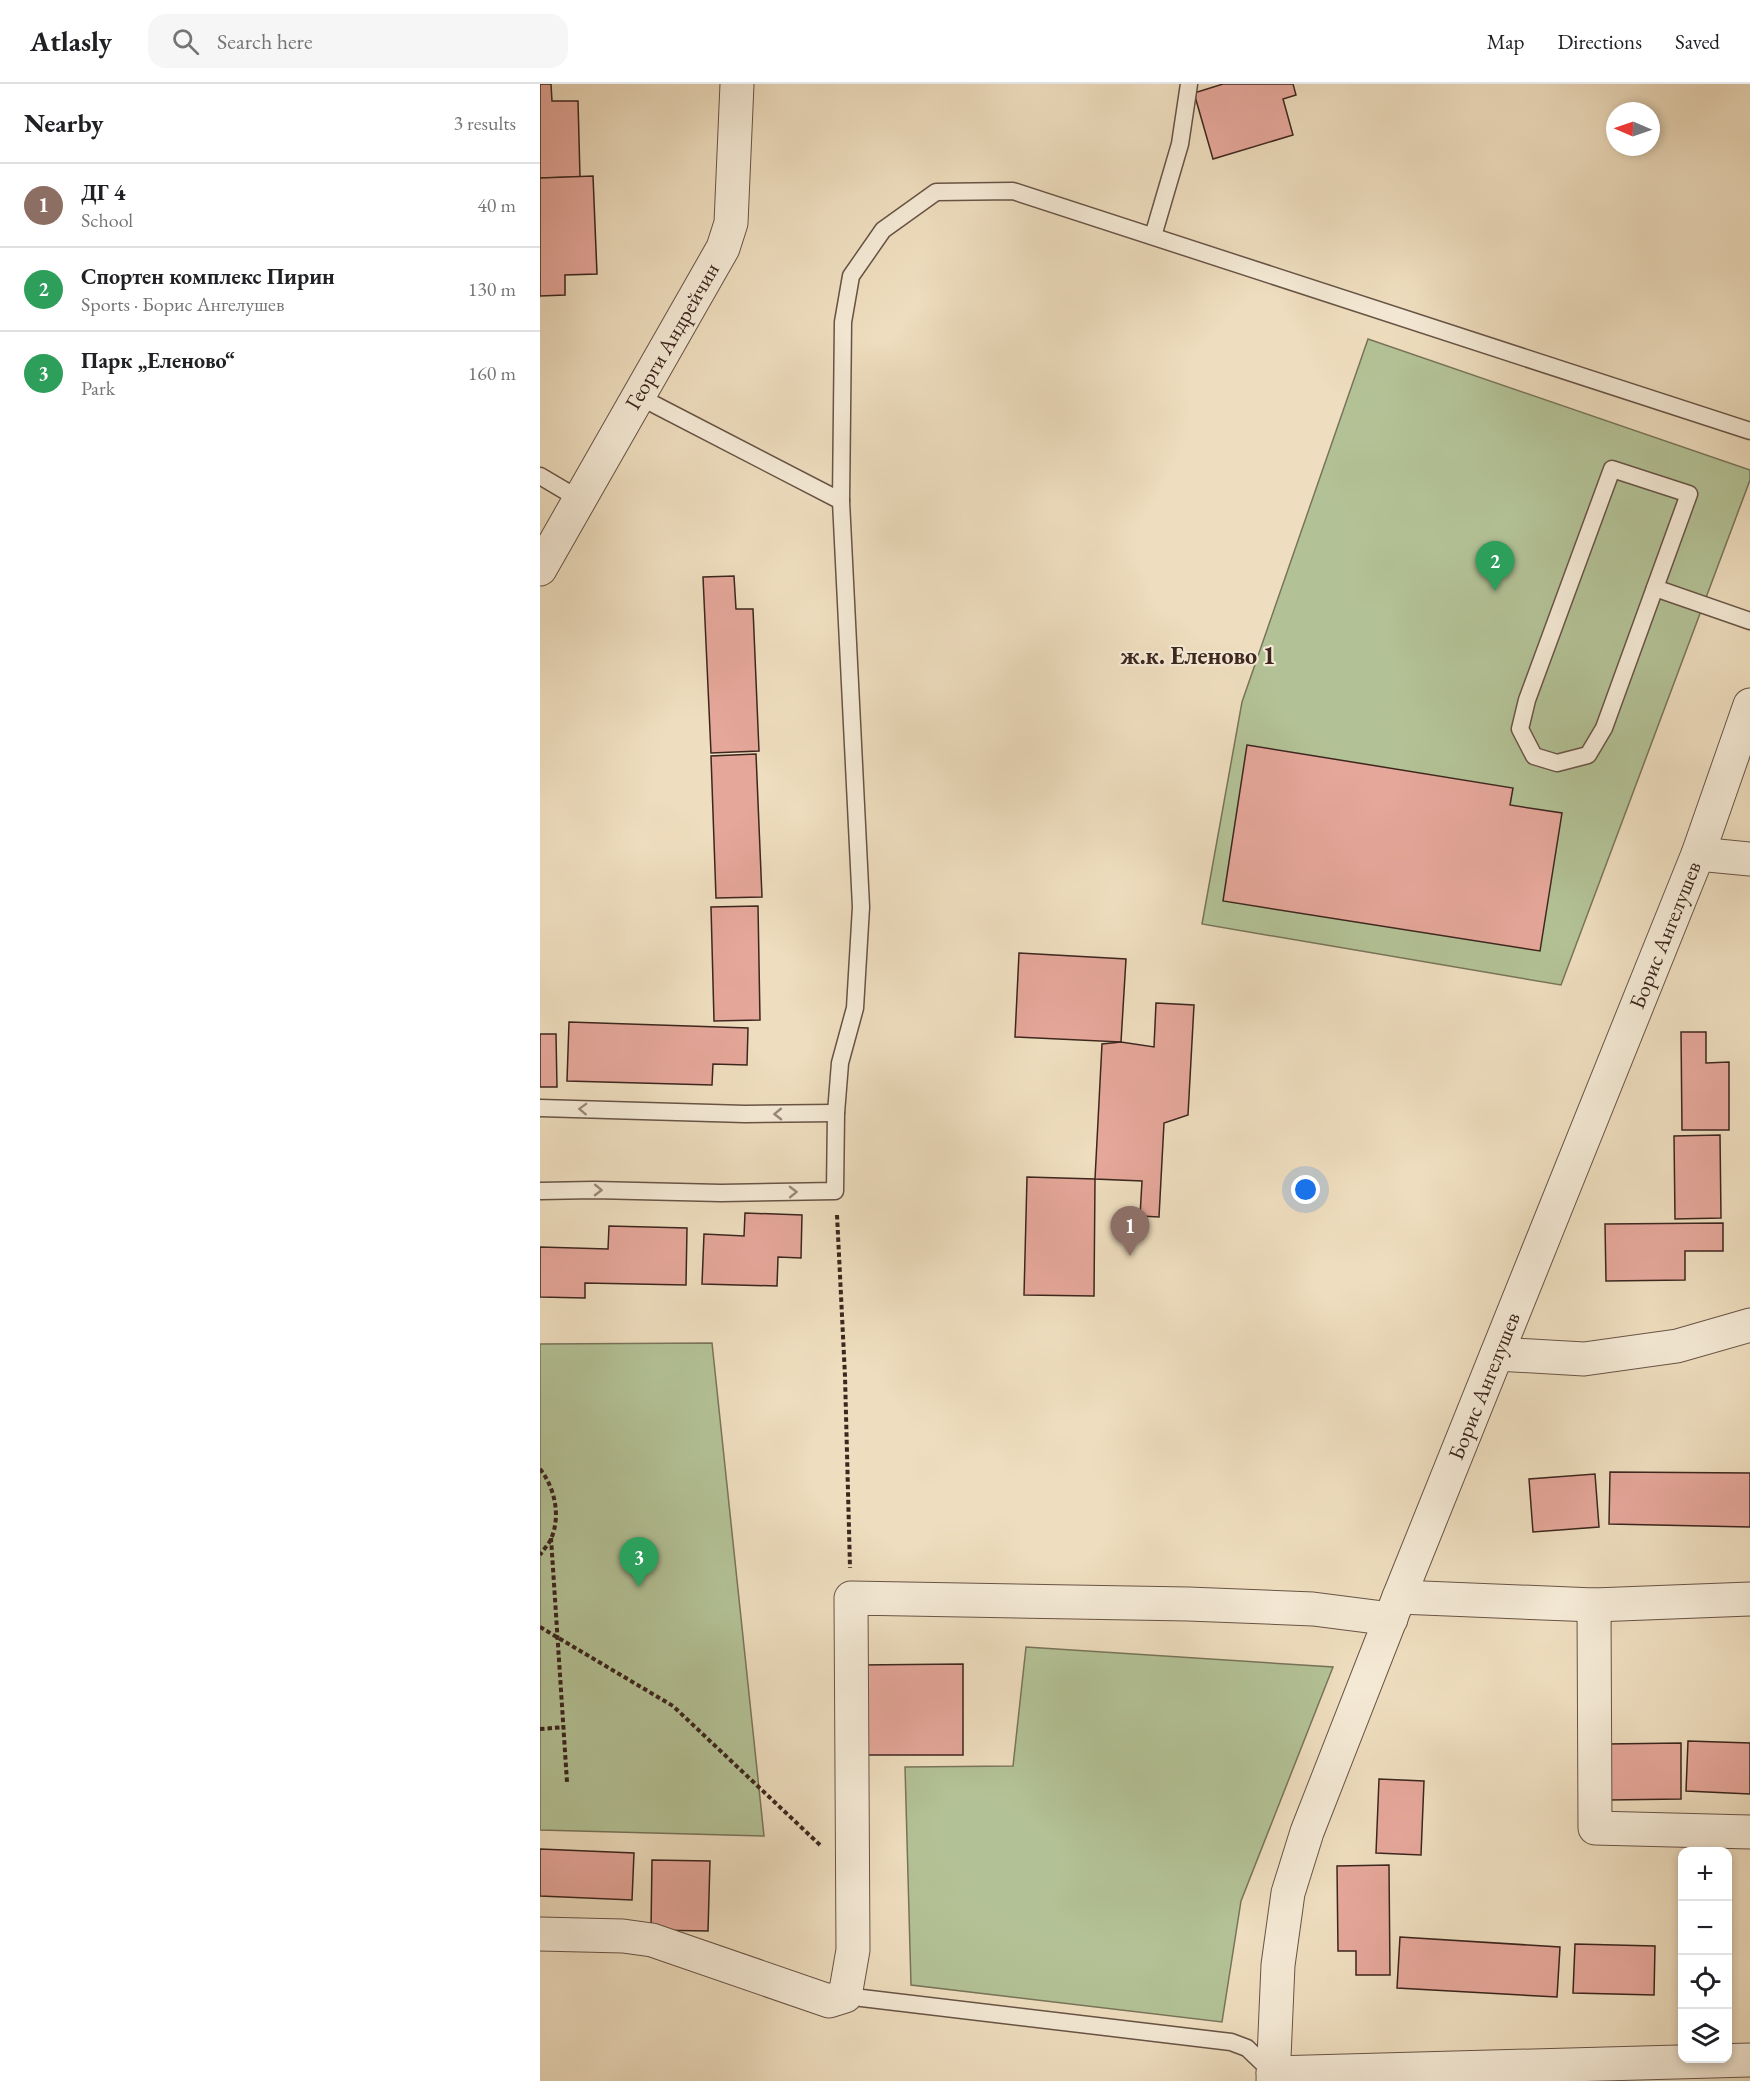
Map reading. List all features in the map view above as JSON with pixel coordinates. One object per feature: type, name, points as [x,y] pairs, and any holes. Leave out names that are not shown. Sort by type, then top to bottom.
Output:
[{"type":"street","name":"Георги Андрейчин","points":[[540,569],[710,274],[725,240],[730,223],[737,84]]},
{"type":"street","name":"Борис Ангелушев","points":[[1273,2077],[1278,1965],[1288,1893],[1307,1832],[1698,854],[1750,705]]},
{"type":"street","points":[[1698,854],[1750,860]]},
{"type":"street","points":[[1497,1354],[1584,1359],[1677,1346],[1750,1324]]},
{"type":"street","points":[[540,1934],[623,1936],[652,1940],[830,2001],[845,1995],[854,1950],[851,1598],[1188,1604],[1313,1609],[1594,1605],[1750,1599]]},
{"type":"street","points":[[1594,1605],[1596,1828],[1750,1832]]},
{"type":"street","points":[[1273,2077],[1750,2060]]},
{"type":"lane","points":[[1153,236],[1180,144],[1189,84]]},
{"type":"lane","points":[[540,1191],[720,1193],[836,1191],[836,1113],[840,1063],[855,1008],[861,907],[841,501],[843,322],[850,276],[883,230],[936,192],[1013,191],[1750,431]]},
{"type":"lane","points":[[638,396],[841,501]]},
{"type":"lane","points":[[1612,469],[1689,494],[1655,588],[1604,728],[1588,755],[1557,763],[1534,756],[1520,729],[1527,700],[1612,469]]},
{"type":"lane","points":[[540,476],[579,499]]},
{"type":"lane","points":[[1655,588],[1750,621]]},
{"type":"lane","points":[[540,1108],[746,1114],[836,1113]]},
{"type":"lane","points":[[845,1995],[1231,2042],[1247,2048],[1273,2077]]},
{"type":"path","points":[[836,1191],[845,1376],[851,1598]]},
{"type":"path","points":[[540,1469],[549,1481],[556,1509],[551,1538],[567,1782]]},
{"type":"path","points":[[540,1555],[551,1538]]},
{"type":"path","points":[[540,1627],[673,1706],[853,1877]]},
{"type":"path","points":[[540,1729],[565,1727]]},
{"type":"green space","points":[[1368,339],[1750,470],[1750,480],[1561,985],[1202,924],[1242,702]]},
{"type":"green space","points":[[712,1343],[764,1836],[540,1830],[540,1344]]},
{"type":"green space","points":[[1026,1647],[1333,1667],[1241,1901],[1222,2022],[911,1985],[905,1767],[1013,1766]]},
{"type":"building","points":[[540,84],[551,84],[552,101],[578,101],[580,177],[540,178]]},
{"type":"building","points":[[1223,84],[1293,84],[1296,95],[1283,99],[1293,135],[1213,159],[1194,93]]},
{"type":"building","points":[[593,176],[597,274],[565,275],[565,295],[540,296],[540,178]]},
{"type":"building","points":[[734,576],[736,609],[753,609],[759,751],[711,753],[703,577]]},
{"type":"building","points":[[1247,745],[1513,788],[1510,805],[1562,813],[1540,951],[1223,901]]},
{"type":"building","points":[[756,754],[762,897],[716,898],[711,756]]},
{"type":"building","points":[[758,906],[760,1020],[714,1021],[711,907]]},
{"type":"building","points":[[1019,953],[1126,959],[1121,1042],[1015,1037]]},
{"type":"building","points":[[1156,1003],[1194,1005],[1188,1115],[1164,1123],[1159,1217],[1140,1216],[1142,1181],[1095,1179],[1102,1044],[1121,1042],[1154,1047]]},
{"type":"building","points":[[569,1022],[748,1028],[747,1065],[713,1064],[712,1085],[567,1081]]},
{"type":"building","points":[[1681,1032],[1706,1032],[1706,1063],[1729,1062],[1729,1130],[1682,1130]]},
{"type":"building","points":[[540,1034],[556,1034],[557,1087],[540,1087]]},
{"type":"building","points":[[1720,1135],[1721,1218],[1675,1219],[1674,1136]]},
{"type":"building","points":[[1027,1177],[1095,1179],[1094,1296],[1024,1295]]},
{"type":"building","points":[[745,1213],[802,1215],[801,1258],[778,1257],[777,1286],[702,1284],[704,1234],[744,1236]]},
{"type":"building","points":[[1723,1223],[1723,1251],[1685,1251],[1685,1280],[1606,1281],[1605,1224]]},
{"type":"building","points":[[609,1226],[687,1228],[686,1285],[585,1283],[585,1298],[540,1297],[540,1247],[608,1249]]},
{"type":"building","points":[[1610,1472],[1750,1473],[1750,1527],[1609,1524]]},
{"type":"building","points":[[1595,1474],[1599,1527],[1533,1532],[1529,1479]]},
{"type":"building","points":[[963,1664],[963,1755],[859,1755],[858,1665]]},
{"type":"building","points":[[1688,1741],[1750,1743],[1750,1794],[1686,1791]]},
{"type":"building","points":[[1681,1743],[1681,1799],[1608,1800],[1607,1744]]},
{"type":"building","points":[[1379,1779],[1424,1781],[1421,1855],[1376,1853]]},
{"type":"building","points":[[540,1849],[634,1853],[632,1900],[540,1896]]},
{"type":"building","points":[[652,1860],[710,1861],[708,1931],[651,1930]]},
{"type":"building","points":[[1389,1865],[1390,1975],[1356,1975],[1356,1951],[1338,1951],[1337,1866]]},
{"type":"building","points":[[1400,1937],[1560,1947],[1557,1997],[1397,1988]]},
{"type":"building","points":[[1575,1944],[1655,1946],[1654,1995],[1573,1993]]},
{"type":"place","name":"Спортен комплекс Пирин","points":[[1495,591]]},
{"type":"place","name":"ДГ 4","points":[[1130,1256]]},
{"type":"place","name":"Парк „Еленово“","points":[[639,1587]]},
{"type":"district","name":"ж.к. Еленово 1","points":[[1198,655]]}]
